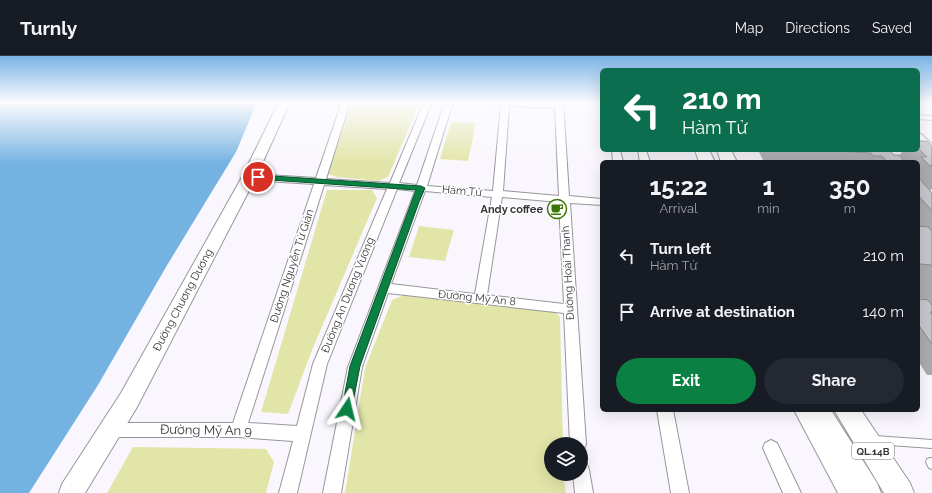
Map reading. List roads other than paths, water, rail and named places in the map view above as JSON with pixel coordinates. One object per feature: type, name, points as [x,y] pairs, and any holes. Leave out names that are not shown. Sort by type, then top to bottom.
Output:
[{"type":"highway","name":"QL.14B","points":[[818,412],[867,493]]},
{"type":"highway","name":"QL.14B","points":[[849,412],[872,440],[900,493]]},
{"type":"main road","name":"Đường Chương Dương","points":[[71,493],[129,400],[249,177],[275,122]]},
{"type":"main road","points":[[806,412],[850,493]]},
{"type":"main road","points":[[858,412],[872,440],[915,493]]},
{"type":"street","name":"Đường Nguyễn Tử Giản","points":[[238,430],[339,122]]},
{"type":"street","name":"Đường An Dương Vương","points":[[288,493],[320,364],[420,122]]},
{"type":"street","points":[[332,493],[355,366],[421,188],[442,122]]},
{"type":"street","points":[[480,298],[498,194],[504,122]]},
{"type":"street","name":"Đường Hoài Thanh","points":[[560,122],[578,437]]},
{"type":"street","points":[[920,138],[932,148]]},
{"type":"street","name":"Hàm Tử","points":[[249,177],[394,186],[600,202]]},
{"type":"street","name":"Đường Mỹ An 8","points":[[384,288],[570,309]]},
{"type":"street","points":[[664,412],[680,493]]},
{"type":"street","name":"Đường Mỹ An 9","points":[[109,430],[238,430],[302,434]]},
{"type":"street","points":[[771,448],[792,493]]},
{"type":"street","points":[[582,481],[584,493]]},
{"type":"lane","points":[[872,440],[932,444]]},
{"type":"water","points":[[0,122],[248,122],[236,152],[166,267],[98,385],[29,493],[0,493]]},
{"type":"place","name":"Andy coffee","points":[[557,209]]}]
